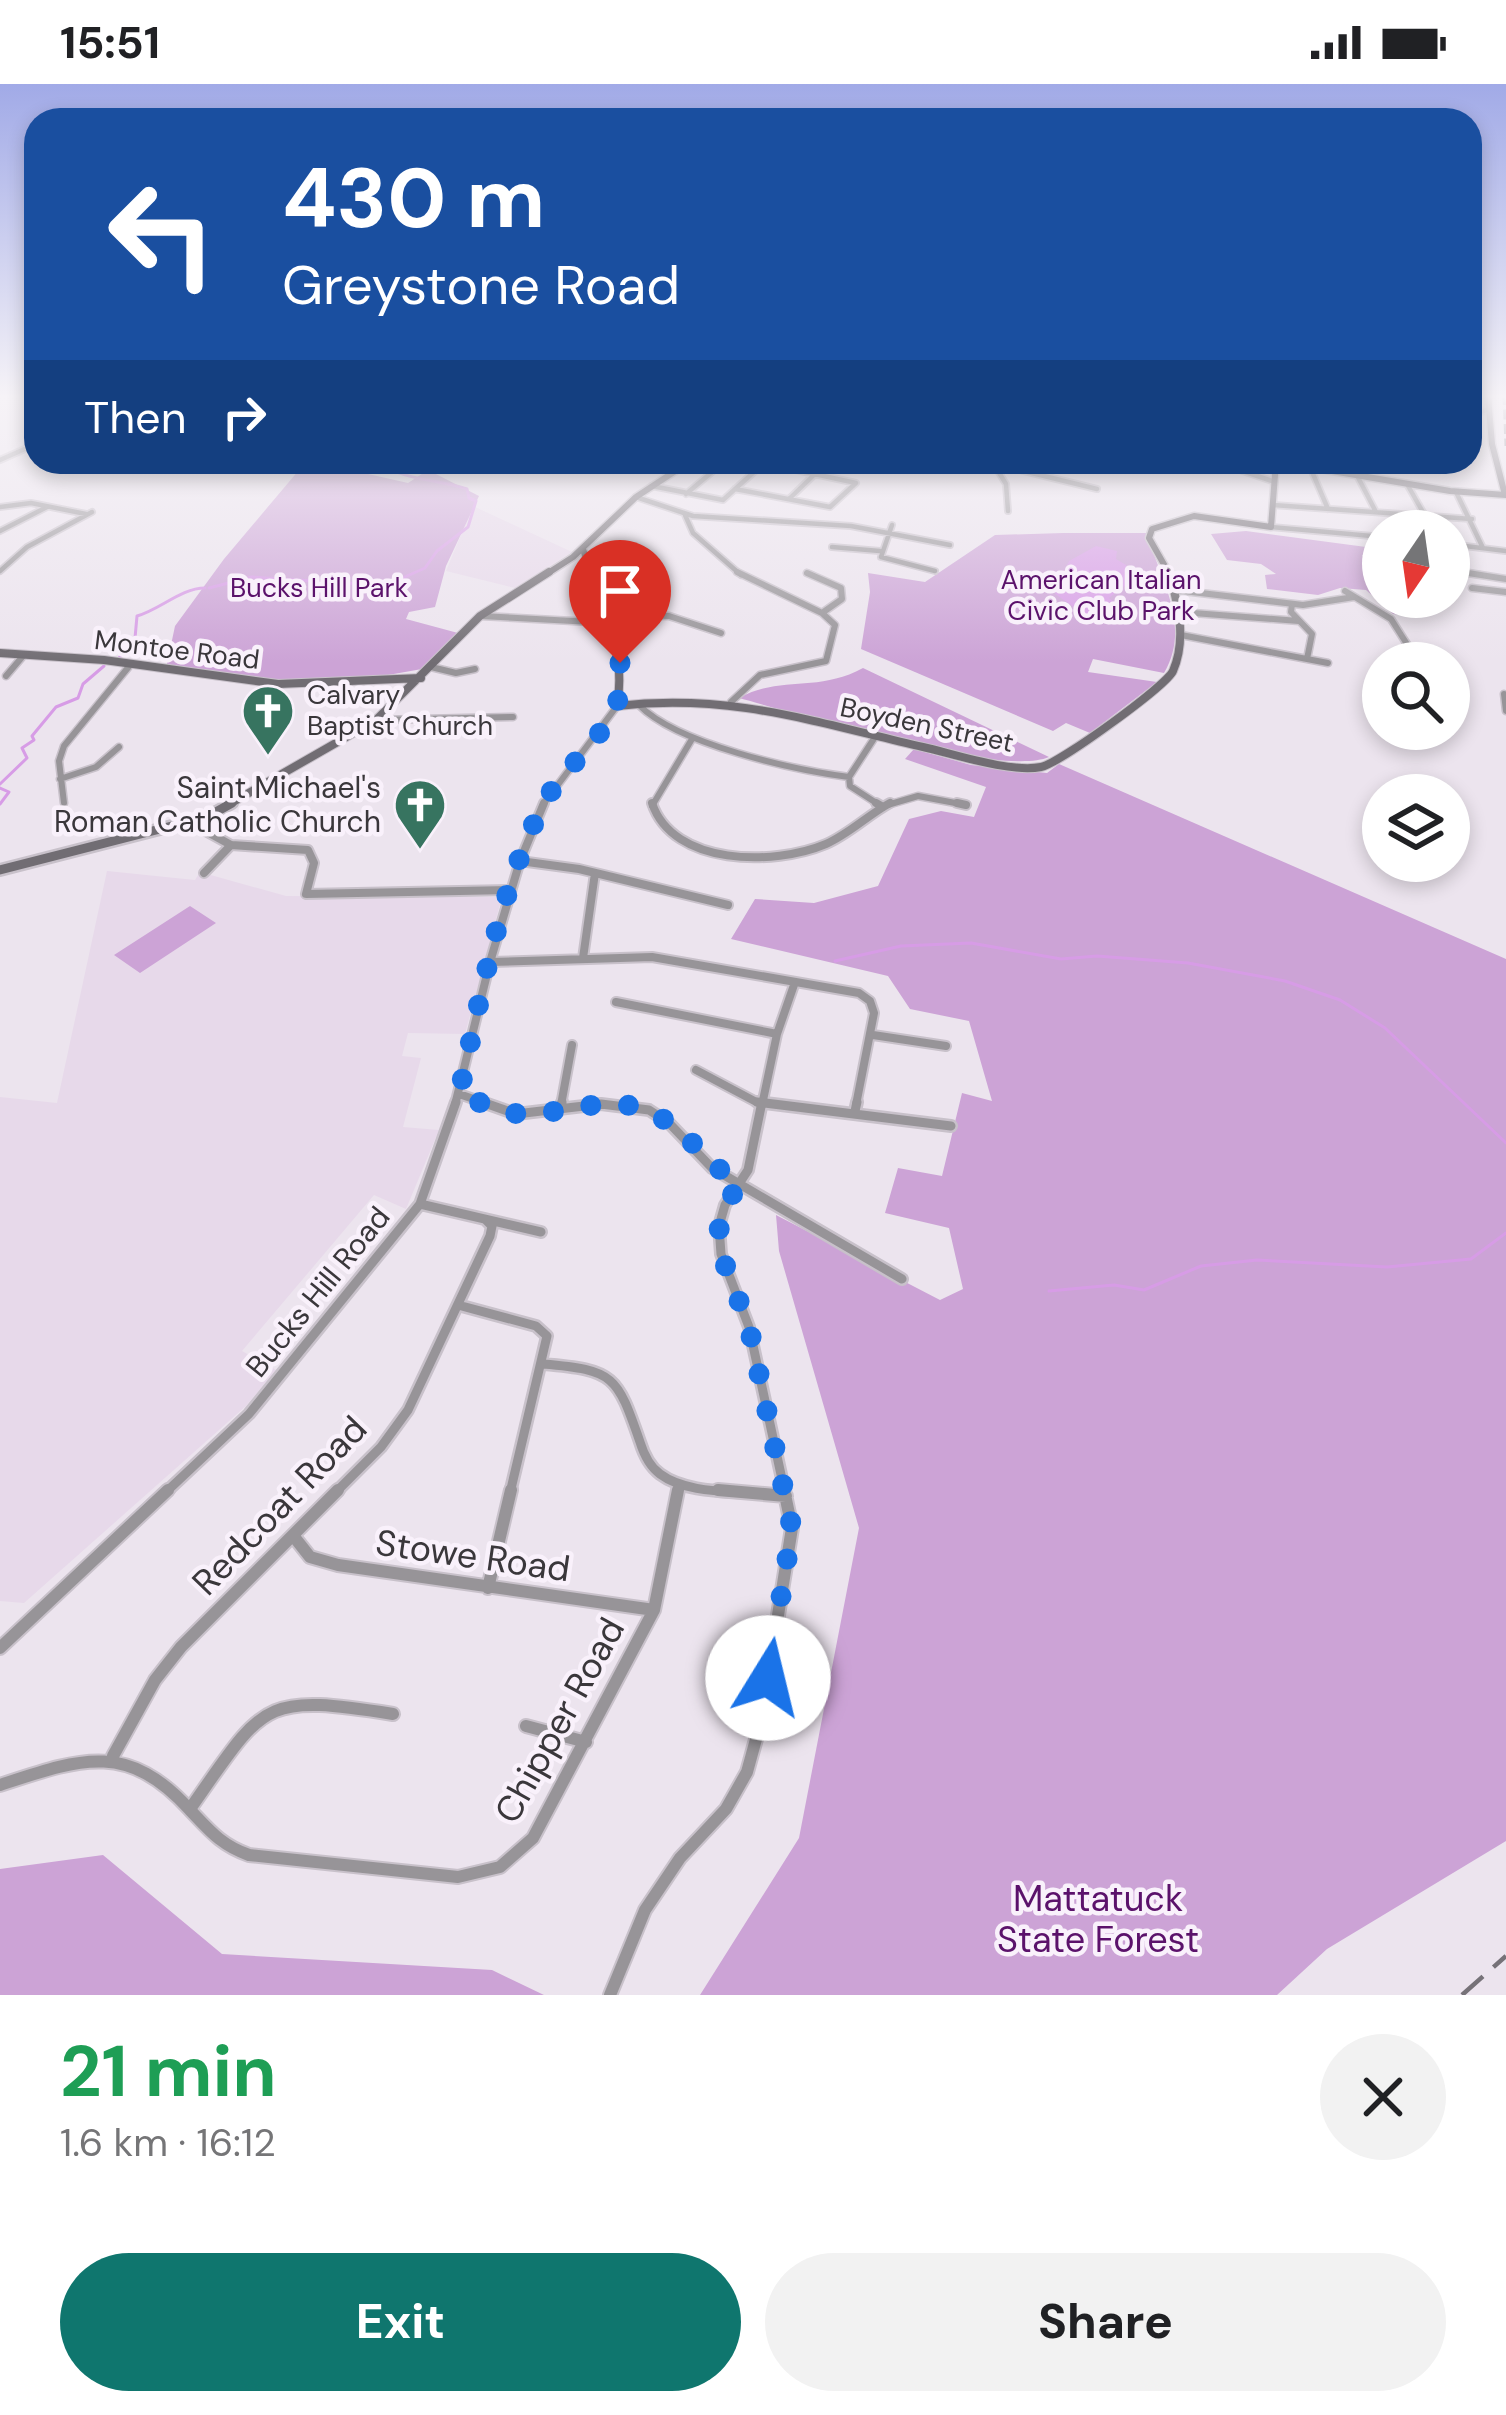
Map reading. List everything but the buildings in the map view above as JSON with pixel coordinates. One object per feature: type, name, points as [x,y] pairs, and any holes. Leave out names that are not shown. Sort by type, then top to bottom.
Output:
[{"type":"street","points":[[0,870],[191,823],[376,720],[480,616],[583,549],[655,484]]},
{"type":"street","points":[[686,494],[698,484]]},
{"type":"street","points":[[652,486],[723,500],[740,484]]},
{"type":"street","points":[[789,499],[804,484]]},
{"type":"street","points":[[735,489],[830,507],[853,484]]},
{"type":"street","points":[[1005,484],[1008,511]]},
{"type":"street","points":[[1078,484],[1097,489]]},
{"type":"street","points":[[1271,526],[1272,484]]},
{"type":"street","points":[[1317,484],[1328,509]]},
{"type":"street","points":[[1407,484],[1422,510]]},
{"type":"street","points":[[1408,484],[1506,495]]},
{"type":"street","points":[[1456,492],[1483,548]]},
{"type":"street","points":[[636,497],[685,515],[730,523],[805,523],[950,545]]},
{"type":"street","points":[[0,507],[24,502],[90,513],[27,547],[0,571]]},
{"type":"street","points":[[0,528],[49,506]]},
{"type":"street","points":[[1273,506],[1362,511]]},
{"type":"street","points":[[685,515],[693,533],[744,578],[822,613],[836,625],[826,661],[760,675],[731,702]]},
{"type":"street","name":"Boyden Street","points":[[617,706],[668,700],[731,702],[982,761],[1041,767],[1052,764],[1168,680],[1181,635],[1180,613],[1165,560],[1150,538],[1156,525],[1196,517],[1362,535]]},
{"type":"street","points":[[880,551],[892,525]]},
{"type":"street","points":[[1470,546],[1506,551]]},
{"type":"street","points":[[832,547],[880,551],[890,562],[935,571]]},
{"type":"street","points":[[583,549],[586,568],[612,619],[623,686],[617,706]]},
{"type":"street","points":[[807,573],[841,588],[842,598],[822,613]]},
{"type":"street","points":[[1470,573],[1506,579]]},
{"type":"street","points":[[1472,589],[1506,592]]},
{"type":"street","points":[[1175,590],[1292,604],[1319,605],[1354,597]]},
{"type":"street","points":[[1346,591],[1391,619],[1406,642]]},
{"type":"street","points":[[1292,604],[1299,621],[1312,634],[1307,658]]},
{"type":"street","points":[[1180,613],[1299,621]]},
{"type":"street","points":[[480,616],[669,616],[721,633]]},
{"type":"street","points":[[1181,635],[1328,663]]},
{"type":"street","name":"Montoe Road","points":[[0,653],[278,684],[421,678]]},
{"type":"street","points":[[6,676],[23,656]]},
{"type":"street","points":[[64,803],[59,761],[72,732],[109,696],[131,664]]},
{"type":"street","points":[[431,667],[456,673],[475,669]]},
{"type":"street","points":[[1504,694],[1506,711]]},
{"type":"street","points":[[639,705],[672,731],[692,739],[776,767],[849,777]]},
{"type":"street","name":"Bucks Hill Road","points":[[0,1648],[249,1414],[420,1204],[459,1094],[520,861],[544,802],[617,706]]},
{"type":"street","points":[[376,720],[513,717]]},
{"type":"street","points":[[875,737],[849,777],[850,786],[884,807]]},
{"type":"street","points":[[692,739],[651,804],[654,818],[684,844],[741,855],[804,853],[830,843],[884,807],[918,796],[966,805]]},
{"type":"street","points":[[60,779],[96,767],[119,748]]},
{"type":"street","points":[[191,823],[231,845],[308,850],[314,863],[306,894],[511,890]]},
{"type":"street","points":[[204,873],[231,845]]},
{"type":"street","points":[[520,861],[595,873],[728,905]]},
{"type":"street","points":[[583,958],[595,873]]},
{"type":"street","points":[[490,962],[677,959],[859,993],[870,1001],[873,1034],[855,1111]]},
{"type":"street","points":[[610,1995],[645,1910],[680,1858],[726,1809],[747,1772],[761,1721],[792,1528],[772,1452],[749,1327],[721,1254],[719,1226],[725,1205],[748,1170],[777,1034],[795,982]]},
{"type":"street","points":[[616,1002],[777,1034]]},
{"type":"street","points":[[873,1034],[946,1046]]},
{"type":"street","points":[[561,1108],[572,1045]]},
{"type":"street","points":[[696,1070],[764,1106],[855,1111],[951,1126]]},
{"type":"street","points":[[459,1094],[517,1114],[601,1104],[649,1110],[669,1123],[712,1168],[902,1279]]},
{"type":"street","points":[[420,1204],[541,1232]]},
{"type":"street","name":"Redcoat Road","points":[[113,1756],[155,1679],[182,1647],[295,1538],[381,1447],[408,1410],[490,1236],[492,1226],[484,1219]]},
{"type":"street","points":[[458,1305],[536,1326],[547,1336],[488,1588]]},
{"type":"street","points":[[543,1364],[598,1369],[615,1376],[626,1392],[644,1457],[658,1473],[679,1484],[786,1496]]},
{"type":"street","name":"Chipper Road","points":[[113,1756],[153,1773],[190,1808],[216,1845],[248,1855],[458,1877],[500,1867],[533,1838],[654,1610],[679,1484]]},
{"type":"street","name":"Stowe Road","points":[[295,1538],[310,1557],[338,1565],[654,1610]]},
{"type":"street","points":[[190,1808],[255,1722],[278,1707],[304,1701],[393,1714]]},
{"type":"street","points":[[526,1726],[586,1742]]},
{"type":"street","points":[[0,1785],[113,1756]]},
{"type":"shaded area","points":[[473,506],[572,552],[515,588],[446,571]]},
{"type":"shaded area","points":[[1096,546],[1117,551],[1116,559],[1126,565],[1132,580],[1109,598],[1123,609],[1120,621],[1091,619],[1055,594],[1069,561]]},
{"type":"shaded area","points":[[107,871],[195,880],[200,872],[286,896],[502,897],[465,1034],[408,1033],[402,1056],[421,1058],[403,1127],[439,1130],[406,1209],[374,1195],[242,1351],[276,1370],[246,1406],[24,1603],[0,1601],[0,1097],[57,1103]]},
{"type":"green space","name":"Bucks Hill Park","points":[[287,484],[456,484],[479,496],[446,566],[435,607],[409,612],[406,619],[458,633],[422,669],[311,682],[251,681],[167,664],[175,626]]},
{"type":"green space","points":[[1246,531],[1362,546],[1362,590],[1340,588],[1318,595],[1267,589],[1265,575],[1276,574],[1261,564],[1227,560],[1211,534]]},
{"type":"green space","name":"American Italian Civic Club Park","points":[[1147,533],[1174,620],[1172,655],[1164,673],[1093,659],[1088,672],[1157,682],[1090,733],[1066,723],[1053,731],[861,649],[870,592],[868,573],[925,582],[995,535]]},
{"type":"green space","points":[[863,668],[1049,757],[1024,761],[945,752],[739,698],[770,687],[830,680]]},
{"type":"green space","name":"Mattatuck State Forest","points":[[914,749],[971,765],[1047,773],[1059,764],[1506,959],[1506,1841],[1327,1949],[1277,1995],[700,1995],[799,1838],[859,1528],[779,1251],[776,1215],[940,1300],[963,1289],[949,1228],[885,1213],[898,1168],[942,1176],[962,1093],[992,1101],[969,1021],[910,1009],[888,976],[731,939],[755,899],[814,903],[878,886],[909,819],[941,811],[974,817],[986,787],[905,759]]},
{"type":"green space","points":[[190,906],[216,923],[140,973],[114,955]]},
{"type":"green space","points":[[103,1855],[222,1954],[492,1970],[544,1995],[0,1995],[0,1869]]},
{"type":"waterway","points":[[209,588],[252,577],[361,584],[398,580],[425,568],[437,551],[468,527],[476,501],[469,498],[467,489],[446,484]]},
{"type":"waterway","points":[[119,658],[135,638],[137,616],[188,591],[205,588]]},
{"type":"waterway","points":[[0,784],[27,758],[22,748],[34,740],[32,736],[56,707],[78,698],[83,684],[104,666]]},
{"type":"waterway","points":[[0,788],[9,792],[0,804]]},
{"type":"waterway","points":[[835,961],[901,946],[971,943],[1061,959],[1097,956],[1188,963],[1285,981],[1340,1000],[1385,1028],[1506,1143]]},
{"type":"waterway","points":[[1049,1291],[1114,1285],[1144,1290],[1201,1266],[1257,1260],[1387,1267],[1471,1259],[1506,1233]]},
{"type":"railway","points":[[1462,1995],[1506,1956]]},
{"type":"place","name":"Calvary Baptist Church","points":[[268,757]]},
{"type":"place","name":"Saint Michael's Roman Catholic Church","points":[[420,851]]},
{"type":"route","points":[[620,663],[623,686],[617,706],[544,802],[520,861],[459,1094],[517,1114],[601,1104],[649,1110],[669,1123],[712,1168],[740,1184],[725,1205],[719,1226],[721,1254],[749,1327],[772,1452],[792,1528],[768,1678]]}]
